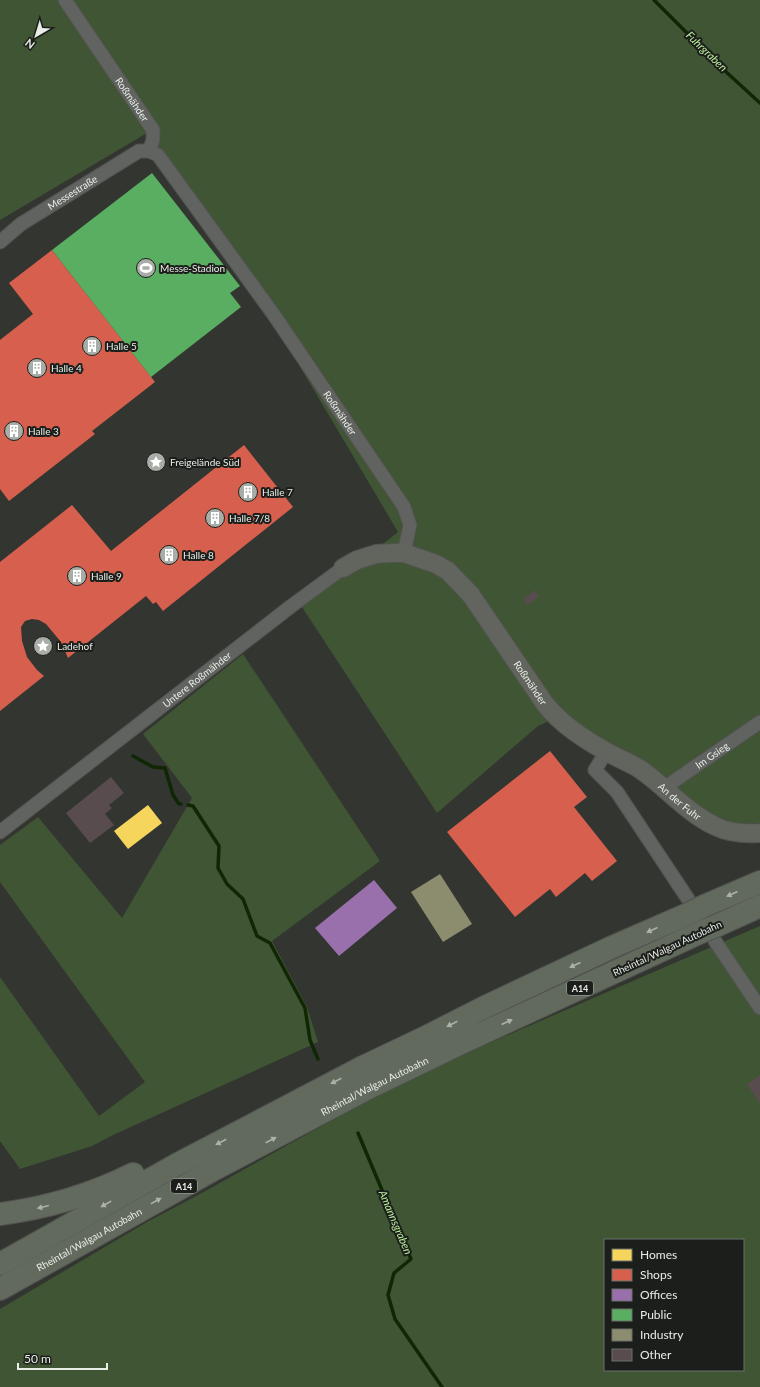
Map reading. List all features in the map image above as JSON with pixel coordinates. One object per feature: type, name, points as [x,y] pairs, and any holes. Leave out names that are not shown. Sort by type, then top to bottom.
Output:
[{"type":"highway","name":"Rheintal/Walgau Autobahn","points":[[0,1264],[176,1165],[363,1067],[610,948],[693,906],[760,882]]},
{"type":"highway","name":"Rheintal/Walgau Autobahn","points":[[0,1288],[211,1171],[370,1087],[459,1044],[711,933],[760,906]]},
{"type":"highway","points":[[0,1214],[25,1211],[61,1202],[110,1185],[144,1169],[176,1165]]},
{"type":"main road","name":"Untere Roßmähder","points":[[343,568],[357,560],[376,554],[404,553]]},
{"type":"main road","name":"Roßmähder","points":[[404,553],[436,564],[448,571],[470,595],[545,704],[555,716],[580,736],[606,752]]},
{"type":"main road","name":"An der Fuhr","points":[[606,752],[638,768],[687,808],[717,827],[732,832],[760,833]]},
{"type":"street","name":"Roßmähder","points":[[65,0],[153,130],[153,140],[149,151],[158,155],[274,315],[404,507],[410,525],[404,553]]},
{"type":"street","name":"Messestraße","points":[[0,242],[21,224],[139,151],[149,151]]},
{"type":"street","name":"Untere Roßmähder","points":[[0,832],[343,568]]},
{"type":"street","name":"Im Gsieg","points":[[664,788],[760,722]]},
{"type":"street","points":[[606,752],[596,770],[616,792],[693,906]]},
{"type":"street","points":[[711,933],[760,1008]]},
{"type":"green space","points":[[0,0],[760,0],[760,823],[737,824],[704,811],[659,773],[627,751],[593,735],[565,714],[538,726],[437,813],[302,607],[398,532],[276,326],[147,133],[0,220]]},
{"type":"green space","points":[[243,654],[380,861],[272,941],[307,1007],[318,1042],[113,1135],[92,1146],[20,1169],[0,1141],[0,977],[99,1116],[145,1082],[0,882],[0,845],[38,817],[122,918],[192,798],[143,734]]},
{"type":"green space","points":[[760,926],[760,1387],[0,1387],[0,1309],[147,1222],[381,1093],[487,1044]]},
{"type":"building: Homes","points":[[148,805],[162,823],[128,849],[114,831]]},
{"type":"building: Shops","points":[[52,250],[155,382],[92,431],[95,434],[9,501],[0,489],[0,340],[33,314],[9,283]]},
{"type":"building: Shops","points":[[244,445],[293,507],[163,611],[156,602],[153,604],[146,596],[68,658],[61,642],[46,624],[39,620],[32,619],[25,621],[21,627],[22,641],[27,657],[37,670],[44,676],[0,711],[0,562],[72,505],[111,551]]},
{"type":"building: Shops","points":[[550,751],[587,797],[574,807],[617,861],[592,881],[585,873],[556,897],[550,889],[515,917],[447,832]]},
{"type":"building: Offices","points":[[374,880],[397,908],[339,956],[315,928]]},
{"type":"building: Public","name":"Messe-Stadion","points":[[152,173],[240,286],[230,293],[241,307],[151,377],[52,250]]},
{"type":"building: Industry","points":[[440,874],[472,924],[443,942],[411,892]]},
{"type":"building: Other","points":[[535,590],[539,597],[527,605],[523,599]]},
{"type":"building: Other","points":[[111,777],[124,793],[109,805],[112,808],[105,814],[114,825],[90,843],[66,813]]},
{"type":"building: Other","points":[[760,1075],[760,1104],[747,1084]]},
{"type":"waterway","name":"Fuhrgraben","points":[[654,0],[724,70],[760,103]]},
{"type":"waterway","points":[[133,756],[153,767],[165,768],[173,795],[179,804],[181,804]]},
{"type":"waterway","points":[[188,805],[193,806],[219,846],[218,868],[227,884],[243,899],[257,936],[270,943],[305,1008],[310,1040],[318,1059]]},
{"type":"waterway","name":"Amannsgraben","points":[[358,1133],[411,1259],[394,1273],[388,1295],[395,1319],[442,1387]]},
{"type":"place","name":"Messe-Stadion","points":[[146,268]]},
{"type":"place","name":"Halle 5","points":[[92,346]]},
{"type":"place","name":"Halle 4","points":[[37,368]]},
{"type":"place","name":"Halle 3","points":[[14,431]]},
{"type":"place","name":"Freigelände Süd","points":[[156,462]]},
{"type":"place","name":"Halle 7","points":[[248,492]]},
{"type":"place","name":"Halle 7/8","points":[[215,518]]},
{"type":"place","name":"Halle 8","points":[[169,555]]},
{"type":"place","name":"Halle 9","points":[[77,576]]},
{"type":"place","name":"Ladehof","points":[[43,646]]}]
